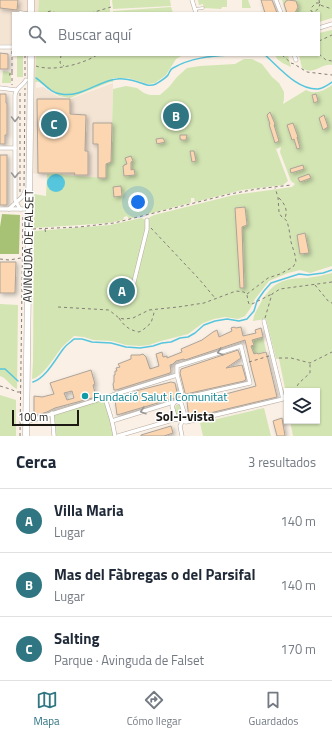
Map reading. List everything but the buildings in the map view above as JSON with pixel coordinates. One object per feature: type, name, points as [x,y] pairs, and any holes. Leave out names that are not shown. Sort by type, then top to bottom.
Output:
[{"type":"main road","points":[[25,12],[29,2]]},
{"type":"main road","points":[[29,2],[31,12]]},
{"type":"main road","name":"AVINGUDA DE FALSET","points":[[21,436],[26,56]]},
{"type":"main road","name":"AVINGUDA DE FALSET","points":[[26,436],[30,56]]},
{"type":"street","points":[[192,0],[196,11]]},
{"type":"street","points":[[276,0],[280,12]]},
{"type":"street","points":[[320,28],[332,24]]},
{"type":"street","points":[[0,48],[12,49]]},
{"type":"street","points":[[294,56],[296,60]]},
{"type":"street","points":[[0,88],[18,89],[26,81]]},
{"type":"street","name":"AVINGUDA DE FALSET","points":[[18,89],[15,95],[15,200],[23,209]]},
{"type":"street","points":[[0,148],[15,148]]},
{"type":"street","points":[[9,209],[23,193]]},
{"type":"street","points":[[0,209],[23,209]]},
{"type":"street","points":[[132,290],[145,237],[147,222]]},
{"type":"street","points":[[118,436],[176,420],[186,422],[283,399],[264,321]]},
{"type":"street","points":[[176,420],[172,406],[180,399],[250,383],[241,346],[177,366],[177,375],[183,398]]},
{"type":"street","points":[[26,422],[177,375]]},
{"type":"street","points":[[105,398],[115,436]]},
{"type":"street","points":[[112,421],[170,403],[180,403],[185,416],[180,426],[182,436]]},
{"type":"street","points":[[52,414],[54,436]]},
{"type":"lane","points":[[196,11],[203,8]]},
{"type":"path","points":[[319,0],[320,4],[319,7],[316,11],[311,11],[311,8],[316,3],[320,4],[332,9]]},
{"type":"path","points":[[94,12],[111,7]]},
{"type":"path","points":[[320,41],[332,35]]},
{"type":"path","points":[[12,49],[12,84]]},
{"type":"path","points":[[320,55],[326,60],[332,61]]},
{"type":"path","points":[[23,193],[26,56]]},
{"type":"path","points":[[60,56],[60,63],[64,67]]},
{"type":"path","points":[[36,66],[47,69],[64,67],[95,56]]},
{"type":"path","points":[[283,56],[291,63],[307,72],[332,75]]},
{"type":"path","points":[[9,75],[10,72],[12,72]]},
{"type":"path","points":[[18,89],[23,193]]},
{"type":"path","points":[[29,229],[79,227],[114,223],[230,194],[291,185]]},
{"type":"path","points":[[247,295],[268,278],[293,267],[296,262],[287,221],[279,212],[278,197],[275,187]]},
{"type":"path","points":[[278,197],[286,209],[287,213],[285,219]]},
{"type":"path","points":[[21,436],[23,209]]},
{"type":"path","points":[[147,222],[215,299]]},
{"type":"path","points":[[45,229],[46,235]]},
{"type":"path","points":[[0,259],[9,260],[21,258]]},
{"type":"path","points":[[119,318],[133,318],[149,310],[204,303],[236,291],[244,292],[247,295],[249,304],[252,304],[280,289],[332,282]]},
{"type":"path","points":[[314,285],[329,302],[332,303]]},
{"type":"path","points":[[264,321],[272,294]]},
{"type":"path","points":[[58,307],[109,310],[131,330],[139,332],[144,330],[151,323],[154,313],[152,310]]},
{"type":"path","points":[[279,358],[291,358],[310,363],[332,352]]},
{"type":"path","points":[[245,363],[270,356]]},
{"type":"path","points":[[296,388],[310,373],[310,363]]},
{"type":"path","points":[[0,386],[10,388],[17,392],[22,392]]},
{"type":"shaded area","points":[[0,0],[39,0],[38,12],[12,12],[12,44],[0,44]]},
{"type":"shaded area","points":[[29,56],[37,56],[36,88],[43,87],[59,97],[70,99],[113,83],[111,162],[106,164],[106,178],[63,175],[56,173],[47,175],[29,173]]},
{"type":"green space","points":[[39,0],[110,0],[110,12],[38,12]]},
{"type":"green space","points":[[112,0],[170,0],[171,6],[113,9]]},
{"type":"green space","points":[[198,0],[227,0],[227,7],[222,7],[221,9],[204,8],[203,4],[199,5]]},
{"type":"green space","points":[[242,0],[248,0],[251,8],[242,8]]},
{"type":"green space","points":[[282,0],[332,0],[332,18],[320,22],[320,12],[286,12]]},
{"type":"green space","points":[[171,7],[173,12],[113,12]]},
{"type":"green space","points":[[332,30],[332,65],[310,71],[306,70],[302,68],[299,56],[320,56],[320,33]]},
{"type":"green space","points":[[17,56],[23,56],[23,77],[17,77]]},
{"type":"green space","points":[[36,56],[181,56],[176,59],[166,75],[155,83],[148,84],[128,78],[113,78],[113,82],[70,98],[59,96],[39,82],[35,82]]},
{"type":"green space","points":[[288,56],[291,67],[284,64],[276,57]]},
{"type":"green space","points":[[244,59],[252,59],[262,64],[272,77],[279,83],[284,92],[283,104],[306,90],[319,92],[332,85],[332,266],[310,273],[300,270],[269,281],[255,299],[245,316],[238,319],[225,317],[214,319],[203,323],[188,334],[149,345],[126,345],[112,341],[93,340],[74,336],[62,347],[44,370],[32,379],[34,231],[110,225],[141,218],[147,220],[154,215],[234,195],[292,187],[295,184],[291,181],[280,152],[281,147],[276,149],[288,181],[283,185],[242,190],[195,202],[194,198],[191,198],[190,203],[129,219],[127,216],[124,217],[123,220],[108,223],[34,228],[34,194],[46,196],[47,174],[56,173],[63,175],[106,178],[106,164],[111,162],[113,89],[126,86],[137,88],[150,95],[160,95],[187,68],[235,64]]},
{"type":"green space","points":[[3,71],[11,73],[11,83],[2,83]]},
{"type":"green space","points":[[2,214],[20,215],[19,254],[0,254],[0,227]]},
{"type":"green space","points":[[332,273],[332,436],[293,436],[291,424],[320,424],[320,388],[285,388],[279,359],[276,359],[266,319],[253,321],[257,310],[274,286],[285,280],[310,278]]},
{"type":"green space","points":[[0,304],[18,305],[17,389],[5,378],[0,376]]},
{"type":"green space","points":[[255,333],[257,339],[263,337],[266,351],[258,354],[254,354],[247,347],[254,345],[251,334]]},
{"type":"green space","points":[[0,395],[16,400],[16,436],[0,436]]},
{"type":"green space","points":[[105,398],[115,436],[54,436],[52,413]]},
{"type":"green space","points":[[176,405],[179,405],[180,407],[182,415],[180,418],[176,412]]},
{"type":"green space","points":[[264,408],[271,436],[203,436],[200,423]]},
{"type":"water","points":[[56,174],[62,177],[65,183],[62,189],[56,192],[50,189],[47,183],[50,177]]},
{"type":"waterway","points":[[36,78],[54,92],[68,95],[76,94],[110,80],[117,79],[128,79],[147,85],[156,84],[166,77],[172,68],[193,60],[219,56]]},
{"type":"waterway","points":[[266,56],[289,77],[303,86],[318,89],[332,82]]},
{"type":"waterway","points":[[33,382],[38,380],[46,372],[65,347],[74,339],[140,348],[171,342],[180,338],[188,337],[204,325],[215,321],[227,319],[239,321],[247,319],[254,311],[257,301],[271,283],[299,274],[308,275],[332,270]]},
{"type":"waterway","points":[[0,369],[5,369],[18,381]]},
{"type":"place","name":"Mas del Fàbregas o del Parsifal","points":[[176,116]]},
{"type":"place","name":"Salting","points":[[54,124]]},
{"type":"place","name":"Villa Maria","points":[[122,291]]},
{"type":"place","name":"Fundació Salut i Comunitat","points":[[85,396]]},
{"type":"district","name":"Sol-i-vista","points":[[185,416]]}]
